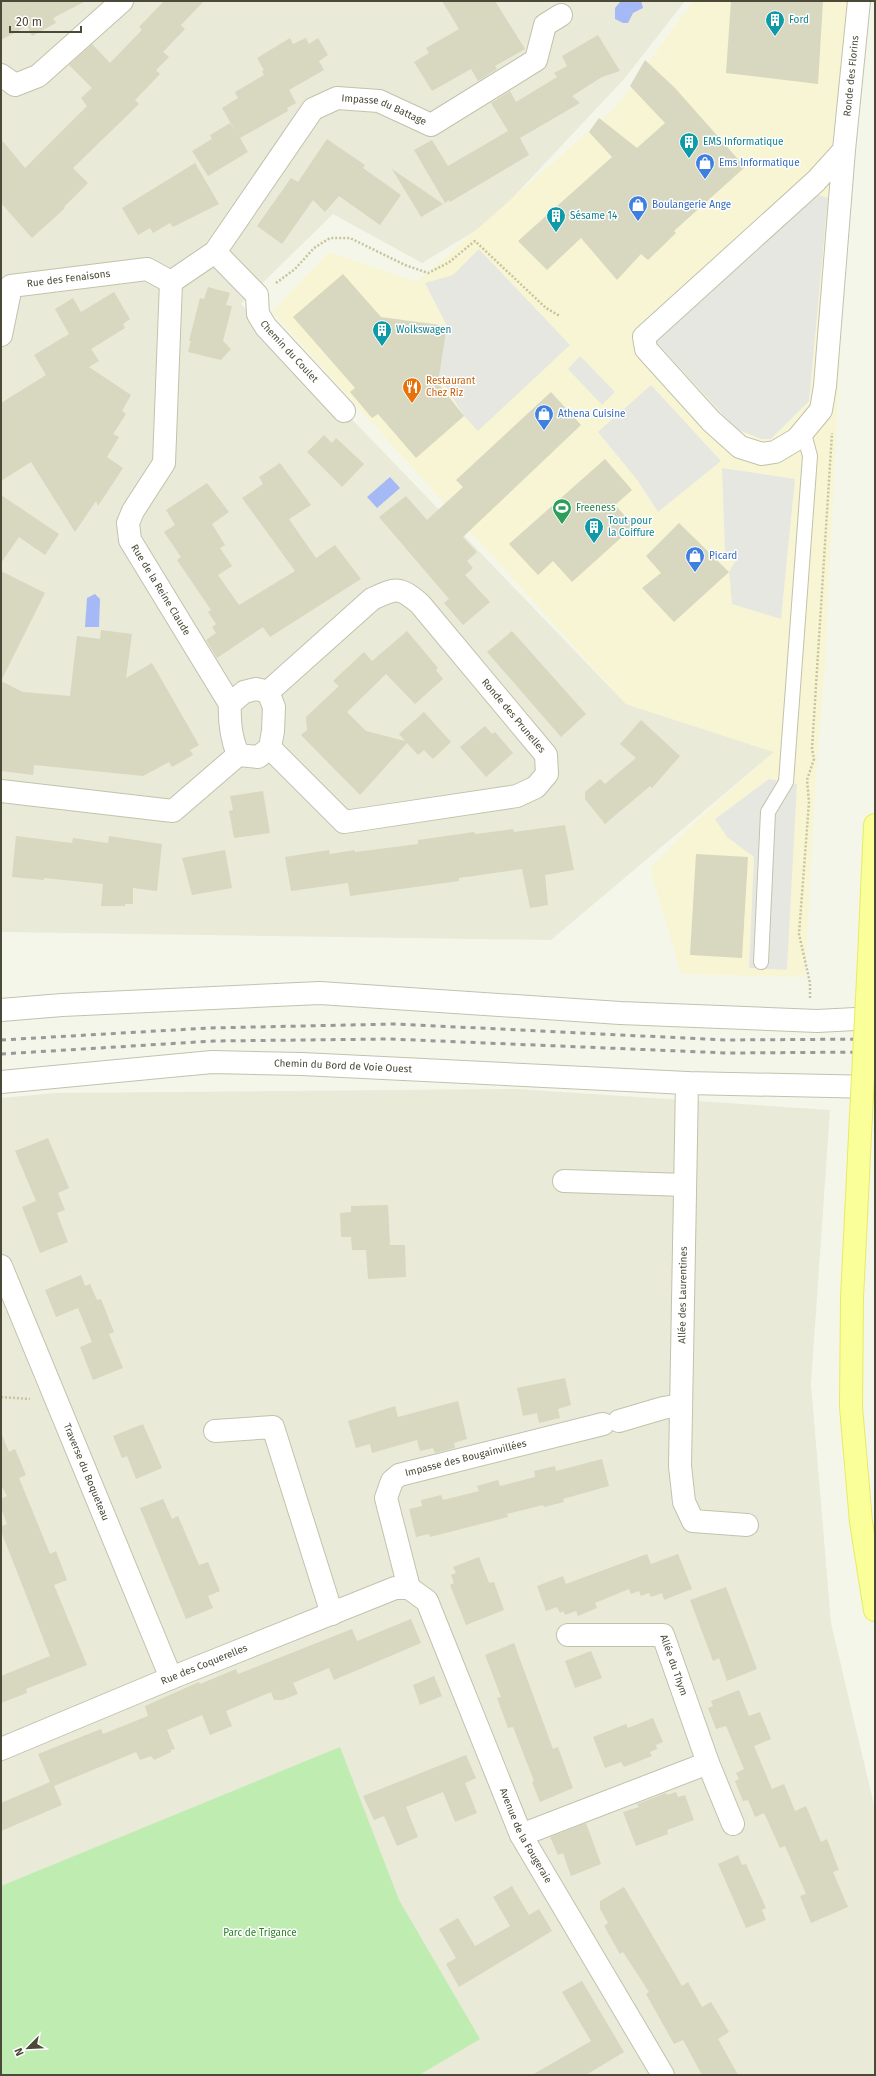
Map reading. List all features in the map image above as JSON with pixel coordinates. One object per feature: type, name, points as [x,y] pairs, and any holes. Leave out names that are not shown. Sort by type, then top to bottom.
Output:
[{"type":"main road","points":[[875,825],[852,1298],[851,1407],[861,1522],[875,1610]]},
{"type":"street","points":[[1,76],[15,85],[38,76],[70,50],[122,1]]},
{"type":"street","name":"Ronde des Florins","points":[[844,150],[816,181],[644,337],[646,349],[656,362],[711,421],[740,447],[762,454],[775,452],[797,439],[821,410],[825,386],[844,150],[859,1]]},
{"type":"street","name":"Impasse du Battage","points":[[171,282],[215,252],[313,109],[337,98],[379,101],[431,125],[536,60],[545,25],[561,15]]},
{"type":"street","points":[[215,252],[257,295]]},
{"type":"street","name":"Rue des Fenaisons","points":[[1,335],[6,280],[147,269],[171,282]]},
{"type":"street","name":"Rue de la Reine Claude","points":[[171,282],[164,464],[133,511],[128,523],[130,540],[230,704]]},
{"type":"street","name":"Chemin du Coulet","points":[[257,295],[258,314],[266,327],[344,411]]},
{"type":"street","name":"Ronde des Prunelles","points":[[268,692],[372,599],[392,590],[405,592],[420,604],[546,754],[547,774],[536,787],[517,796],[344,822],[270,748]]},
{"type":"street","points":[[1,790],[173,811],[238,755],[258,757],[270,748],[273,731],[274,707],[268,692],[256,689],[244,692],[230,704],[229,724],[232,741],[238,755]]},
{"type":"street","points":[[1,1010],[62,1005],[320,993],[620,1013],[811,1020],[875,1018]]},
{"type":"street","name":"Chemin du Bord de Voie Ouest","points":[[1,1082],[212,1062],[310,1064],[686,1083],[875,1087]]},
{"type":"street","name":"Allée des Laurentines","points":[[686,1083],[680,1466],[684,1502],[693,1521],[747,1525]]},
{"type":"street","points":[[564,1181],[685,1185]]},
{"type":"street","name":"Traverse du Boqueteau","points":[[1,1266],[171,1678]]},
{"type":"street","name":"Impasse des Bougainvillées","points":[[409,1588],[386,1498],[392,1481],[399,1475],[663,1408],[681,1405]]},
{"type":"street","points":[[215,1431],[273,1427],[332,1614]]},
{"type":"street","name":"Rue des Coquerelles","points":[[1,1749],[171,1678],[395,1588],[409,1588]]},
{"type":"street","name":"Avenue de la Fougeraie","points":[[409,1588],[427,1601],[521,1835],[663,2075]]},
{"type":"street","name":"Allée du Thym","points":[[568,1635],[663,1635],[708,1762],[733,1824]]},
{"type":"street","points":[[521,1835],[708,1762]]},
{"type":"lane","points":[[761,962],[768,812],[786,782],[810,456],[803,430]]},
{"type":"path","points":[[257,295],[294,269],[314,248],[330,238],[350,238],[406,265],[428,273],[448,263],[475,241],[546,308],[560,316]]},
{"type":"path","points":[[811,1020],[810,983],[799,934],[808,802],[807,780],[814,759],[812,749]]},
{"type":"shaded area","points":[[1,1],[685,1],[625,78],[490,222],[422,263],[333,214],[241,304],[626,704],[774,752],[551,940],[1,932]]},
{"type":"shaded area","points":[[693,1],[857,1],[825,665],[816,777],[805,977],[681,974],[650,868],[696,821],[774,752],[626,704],[272,312],[329,252],[417,282],[616,107]]},
{"type":"shaded area","points":[[816,194],[828,198],[809,401],[771,439],[761,439],[736,429],[656,342]]},
{"type":"shaded area","points":[[479,249],[570,345],[478,431],[464,416],[439,376],[447,326],[425,283],[453,275]]},
{"type":"shaded area","points":[[580,356],[615,392],[602,405],[568,369]]},
{"type":"shaded area","points":[[651,385],[721,461],[658,512],[638,481],[598,432]]},
{"type":"shaded area","points":[[722,468],[795,479],[781,619],[732,604],[729,572],[737,558],[725,552]]},
{"type":"shaded area","points":[[769,779],[797,784],[787,970],[749,968],[754,857],[727,837],[715,819]]},
{"type":"shaded area","points":[[518,1089],[830,1110],[811,1384],[831,1623],[875,1809],[875,2075],[1,2075],[1,1098],[56,1093]]},
{"type":"green space","name":"Parc de Trigance","points":[[340,1747],[399,1900],[480,2039],[419,2075],[1,2075],[1,1886]]},
{"type":"water","points":[[621,1],[641,1],[643,8],[633,13],[628,23],[623,23],[615,19],[615,8]]},
{"type":"water","points":[[390,477],[400,488],[377,508],[367,497]]},
{"type":"water","points":[[95,594],[100,599],[99,627],[85,627],[87,598]]},
{"type":"building","points":[[1,1],[86,1],[53,18],[56,23],[32,36],[27,26],[1,40]]},
{"type":"building","points":[[164,1],[204,1],[181,25],[185,29],[163,52],[169,57],[156,70],[160,74],[135,100],[139,104],[73,168],[88,183],[64,207],[65,208],[32,238],[1,203],[1,139],[25,168],[87,106],[81,98],[92,88],[69,65],[92,44],[110,63],[142,30],[139,27]]},
{"type":"building","points":[[442,1],[495,1],[525,49],[495,66],[497,69],[478,81],[471,69],[432,91],[414,62],[429,53],[426,48],[459,29]]},
{"type":"building","name":"Ford","points":[[731,1],[823,1],[818,84],[726,73]]},
{"type":"building","points":[[598,35],[620,71],[602,77],[572,96],[580,103],[520,138],[529,155],[450,202],[449,200],[445,203],[414,150],[432,140],[448,166],[508,131],[491,103],[510,91],[516,102],[557,77],[554,73],[567,66],[562,56]]},
{"type":"building","points":[[290,38],[293,44],[306,38],[309,44],[318,38],[328,55],[319,61],[324,70],[289,90],[296,103],[287,108],[288,111],[240,138],[248,152],[208,176],[192,151],[212,139],[210,135],[230,123],[236,132],[222,108],[238,98],[235,92],[264,75],[262,71],[264,70],[257,58]]},
{"type":"building","points":[[645,60],[675,88],[745,167],[674,231],[676,233],[648,260],[641,254],[617,280],[581,238],[547,270],[518,241],[612,157],[589,132],[599,118],[637,148],[665,123],[630,86]]},
{"type":"building","points":[[327,139],[365,165],[363,168],[401,195],[380,225],[339,196],[325,212],[313,200],[282,244],[257,226],[291,178],[298,182]]},
{"type":"building","points":[[195,163],[219,204],[173,227],[170,223],[153,233],[150,228],[138,235],[122,208]]},
{"type":"building","points":[[392,169],[443,204],[421,217]]},
{"type":"building","name":"Wolkswagen","points":[[343,274],[381,317],[447,326],[438,383],[464,416],[416,458],[378,414],[372,418],[350,392],[355,388],[293,317]]},
{"type":"building","points":[[208,287],[230,293],[226,305],[232,306],[223,341],[231,349],[221,360],[188,352],[191,341],[189,341],[200,298],[204,299]]},
{"type":"building","points":[[114,292],[130,319],[123,324],[125,328],[91,349],[99,361],[89,367],[131,395],[122,411],[126,414],[113,434],[119,437],[107,457],[123,468],[98,506],[96,501],[75,532],[31,462],[1,481],[1,403],[46,375],[34,355],[69,334],[55,309],[73,298],[81,312]]},
{"type":"building","points":[[551,392],[581,425],[463,537],[477,552],[467,561],[473,568],[465,575],[490,602],[463,625],[444,603],[449,599],[379,517],[406,496],[427,520],[463,487],[456,480]]},
{"type":"building","points":[[324,435],[332,443],[336,438],[364,464],[342,487],[307,452]]},
{"type":"building","name":"Freeness","points":[[605,459],[632,490],[615,505],[634,526],[572,582],[553,561],[538,575],[509,544]]},
{"type":"building","points":[[280,463],[311,505],[289,519],[316,558],[335,545],[361,579],[270,637],[263,627],[217,658],[206,640],[216,633],[212,627],[216,624],[208,612],[211,610],[177,560],[181,557],[164,532],[175,525],[166,510],[207,483],[229,512],[212,524],[225,545],[220,548],[232,566],[218,575],[239,605],[295,571],[242,498],[263,484],[259,477]]},
{"type":"building","points":[[1,495],[59,534],[45,555],[19,537],[1,563]]},
{"type":"building","name":"Picard","points":[[679,523],[729,572],[674,622],[642,588],[661,573],[646,556]]},
{"type":"building","points":[[1,571],[45,593],[1,681]]},
{"type":"building","points":[[101,630],[132,634],[126,678],[152,663],[199,745],[190,750],[193,755],[172,767],[169,762],[143,776],[34,765],[33,775],[1,771],[1,681],[23,692],[70,696],[77,636],[100,639]]},
{"type":"building","points":[[407,631],[438,668],[436,670],[443,679],[415,704],[386,674],[347,712],[366,731],[405,741],[399,734],[424,712],[451,742],[433,759],[424,750],[418,755],[407,743],[360,795],[301,735],[307,730],[306,717],[339,686],[333,681],[364,652],[372,661]]},
{"type":"building","points":[[512,631],[586,714],[561,737],[487,652]]},
{"type":"building","points":[[641,720],[680,756],[652,788],[650,786],[605,824],[585,799],[585,792],[600,779],[605,784],[636,758],[620,744]]},
{"type":"building","points":[[485,726],[492,734],[495,732],[513,753],[486,777],[460,747]]},
{"type":"building","points":[[263,791],[270,833],[234,838],[229,811],[233,810],[230,796]]},
{"type":"building","points":[[565,825],[574,870],[545,875],[548,905],[530,908],[522,869],[459,878],[459,881],[350,896],[348,883],[291,891],[285,857],[329,850],[330,854],[418,844],[418,840],[474,832],[476,834],[513,829],[514,832]]},
{"type":"building","points":[[16,836],[72,843],[73,838],[108,843],[109,836],[162,844],[157,891],[133,888],[133,904],[125,904],[125,906],[101,906],[103,884],[44,878],[44,880],[12,877]]},
{"type":"building","points":[[225,850],[232,888],[192,895],[182,858]]},
{"type":"building","points":[[696,854],[748,857],[742,958],[690,955]]},
{"type":"building","points":[[48,1138],[69,1188],[58,1193],[65,1210],[57,1213],[68,1242],[40,1253],[22,1207],[36,1201],[15,1151]]},
{"type":"building","points":[[388,1205],[390,1245],[405,1245],[406,1277],[368,1279],[366,1250],[352,1250],[351,1237],[341,1237],[340,1213],[351,1212],[351,1206]]},
{"type":"building","points":[[81,1275],[85,1286],[90,1284],[97,1300],[101,1299],[114,1332],[109,1334],[123,1368],[93,1380],[80,1347],[92,1342],[78,1308],[56,1317],[45,1290]]},
{"type":"building","points":[[565,1378],[571,1405],[558,1409],[560,1418],[539,1423],[537,1413],[523,1416],[517,1388]]},
{"type":"building","points":[[458,1401],[467,1439],[454,1443],[455,1448],[435,1453],[433,1448],[420,1451],[417,1440],[372,1453],[370,1444],[356,1448],[348,1421],[395,1406],[398,1417]]},
{"type":"building","points":[[143,1424],[162,1468],[136,1479],[127,1456],[122,1458],[113,1436]]},
{"type":"building","points":[[2,1435],[9,1452],[15,1449],[26,1475],[19,1478],[50,1554],[56,1551],[67,1580],[54,1585],[87,1665],[26,1689],[27,1693],[1,1703],[1,1676],[50,1656],[1,1531],[1,1526],[7,1524],[1,1508],[1,1499],[7,1496],[1,1485]]},
{"type":"building","points":[[602,1459],[609,1486],[563,1499],[564,1502],[544,1507],[543,1505],[507,1514],[508,1517],[430,1537],[429,1534],[416,1537],[409,1509],[422,1506],[421,1500],[441,1495],[443,1500],[479,1491],[477,1486],[498,1480],[500,1486],[535,1477],[534,1471],[555,1466],[556,1471]]},
{"type":"building","points":[[163,1499],[172,1519],[178,1516],[199,1565],[208,1562],[220,1591],[208,1596],[213,1608],[186,1619],[140,1508]]},
{"type":"building","points":[[647,1554],[651,1564],[678,1554],[692,1589],[664,1600],[662,1593],[651,1597],[649,1593],[641,1596],[639,1591],[631,1594],[629,1589],[595,1603],[597,1608],[578,1616],[576,1611],[565,1615],[563,1611],[560,1613],[557,1607],[546,1611],[537,1586],[563,1576],[566,1584]]},
{"type":"building","points":[[479,1557],[489,1583],[494,1582],[504,1610],[466,1625],[450,1585],[454,1583],[451,1575],[456,1573],[453,1567]]},
{"type":"building","points":[[726,1587],[757,1669],[727,1681],[719,1658],[713,1661],[690,1600]]},
{"type":"building","points":[[411,1619],[421,1643],[334,1680],[329,1668],[293,1683],[298,1694],[282,1700],[274,1700],[271,1692],[226,1711],[232,1726],[210,1735],[202,1715],[167,1730],[175,1749],[171,1750],[171,1752],[154,1760],[151,1756],[140,1760],[136,1752],[54,1786],[62,1805],[1,1831],[1,1803],[50,1782],[38,1754],[101,1729],[103,1734],[148,1716],[145,1706],[199,1682],[200,1684],[236,1669],[238,1674],[352,1629],[357,1641]]},
{"type":"building","points":[[514,1643],[553,1749],[558,1747],[573,1788],[540,1802],[532,1782],[534,1781],[513,1727],[508,1728],[497,1698],[501,1697],[485,1655]]},
{"type":"building","points":[[591,1651],[602,1678],[575,1688],[565,1661]]},
{"type":"building","points":[[434,1676],[442,1696],[420,1705],[413,1685]]},
{"type":"building","points":[[739,1690],[749,1716],[760,1712],[771,1739],[754,1746],[772,1789],[784,1784],[795,1811],[806,1806],[821,1842],[827,1839],[839,1870],[833,1872],[848,1907],[811,1923],[800,1896],[806,1894],[785,1846],[780,1848],[764,1813],[755,1817],[748,1800],[743,1801],[735,1781],[739,1779],[736,1773],[744,1769],[726,1726],[716,1729],[708,1708],[713,1706],[711,1701]]},
{"type":"building","points":[[653,1718],[663,1742],[656,1745],[657,1749],[650,1752],[652,1756],[624,1767],[621,1762],[605,1768],[593,1737],[626,1724],[628,1728]]},
{"type":"building","points":[[466,1755],[476,1778],[465,1783],[477,1813],[455,1822],[443,1792],[406,1807],[418,1837],[397,1846],[384,1816],[374,1820],[363,1796]]},
{"type":"building","points":[[676,1792],[678,1797],[685,1795],[694,1820],[667,1830],[668,1834],[636,1846],[623,1812],[639,1807],[637,1804],[666,1793],[667,1795]]},
{"type":"building","points":[[586,1823],[601,1864],[571,1876],[563,1853],[558,1855],[550,1837]]},
{"type":"building","points":[[738,1855],[742,1865],[746,1864],[766,1908],[762,1910],[766,1920],[746,1928],[718,1864]]},
{"type":"building","points":[[512,1886],[529,1915],[539,1909],[552,1931],[459,1987],[446,1964],[456,1958],[439,1929],[458,1918],[475,1946],[510,1926],[493,1897]]},
{"type":"building","points":[[624,1887],[682,1986],[688,1982],[702,2007],[711,2002],[729,2032],[718,2039],[738,2075],[702,2075],[683,2040],[674,2044],[646,1994],[649,1992],[623,1952],[620,1954],[604,1926],[608,1923],[600,1909],[600,1901]]},
{"type":"building","points":[[582,1981],[624,2052],[586,2075],[532,2075],[591,2041],[562,1992]]},
{"type":"railway","points":[[1,1040],[209,1028],[396,1024],[725,1040],[875,1039]]},
{"type":"railway","points":[[1,1054],[214,1041],[390,1039],[727,1053],[875,1052]]},
{"type":"place","name":"Ford","points":[[775,37]]},
{"type":"place","name":"EMS Informatique","points":[[689,159]]},
{"type":"place","name":"Ems Informatique","points":[[705,180]]},
{"type":"place","name":"Boulangerie Ange","points":[[638,222]]},
{"type":"place","name":"Sésame 14","points":[[556,233]]},
{"type":"place","name":"Wolkswagen","points":[[382,347]]},
{"type":"place","name":"Restaurant Chez Riz","points":[[412,404]]},
{"type":"place","name":"Athena Cuisine","points":[[544,431]]},
{"type":"place","name":"Freeness","points":[[562,525]]},
{"type":"place","name":"Tout pour la Coiffure","points":[[594,544]]},
{"type":"place","name":"Picard","points":[[695,573]]}]
